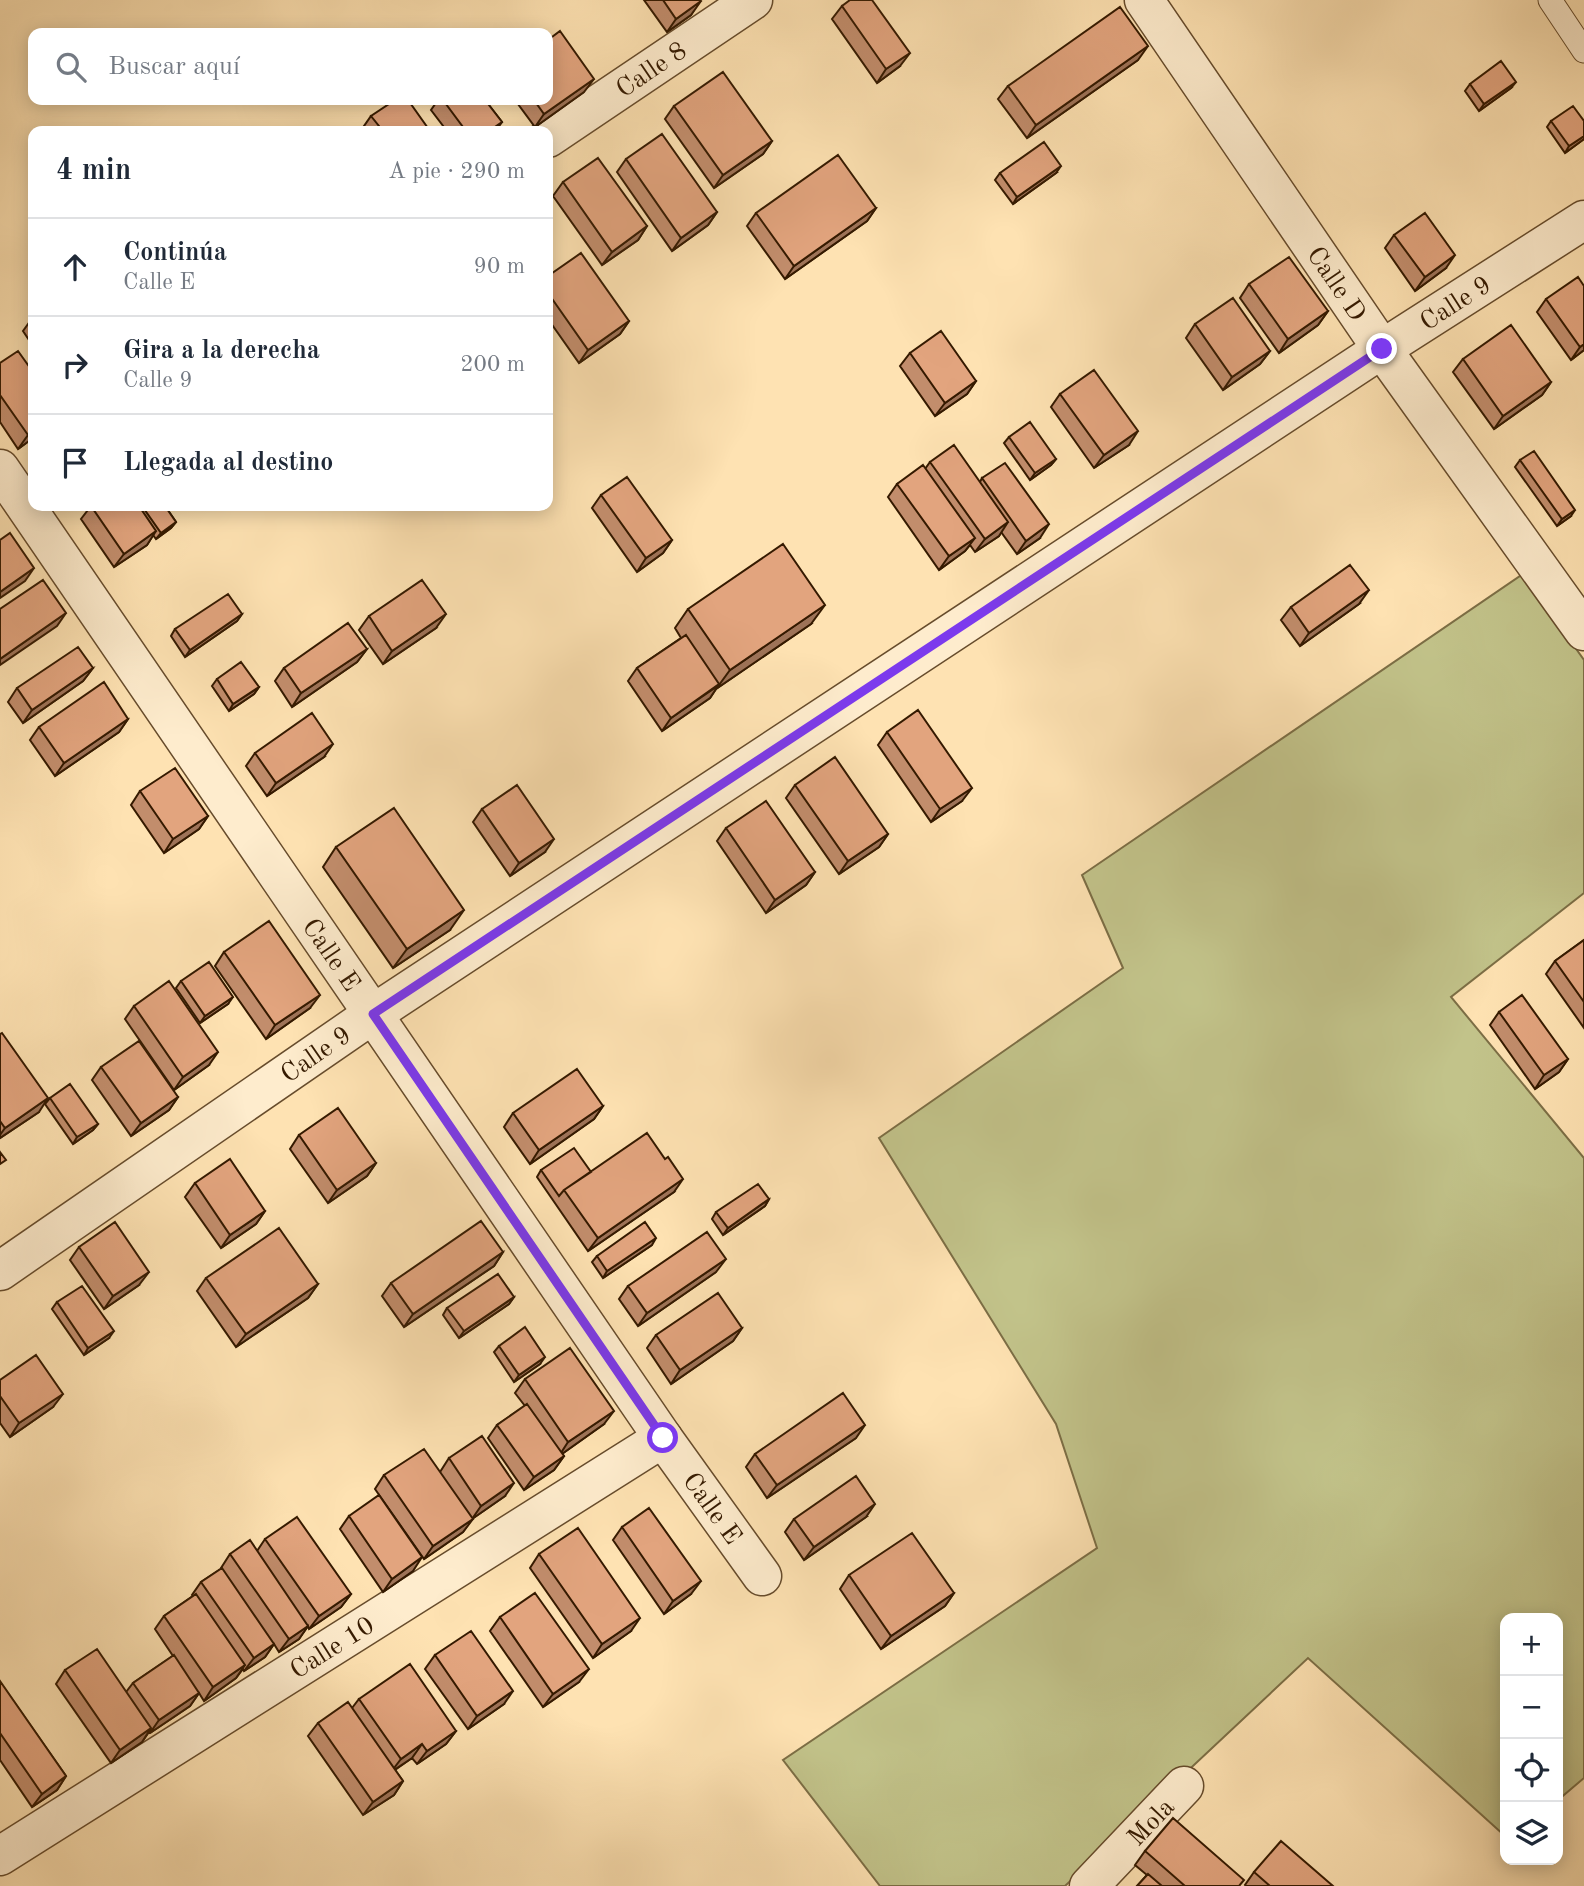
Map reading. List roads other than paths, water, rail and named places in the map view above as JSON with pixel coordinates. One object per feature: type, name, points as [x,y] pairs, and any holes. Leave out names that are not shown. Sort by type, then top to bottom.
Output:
[{"type":"street","name":"Calle 8","points":[[553,135],[753,0]]},
{"type":"street","name":"Calle D","points":[[1144,0],[1382,349],[1584,631]]},
{"type":"street","name":"Calle 9","points":[[0,1271],[373,1014],[1382,349],[1584,220]]},
{"type":"street","name":"Calle E","points":[[12,487],[28,510]]},
{"type":"street","name":"Calle E","points":[[28,511],[663,1438],[762,1576]]},
{"type":"street","name":"Calle 10","points":[[0,1856],[663,1438]]},
{"type":"street","name":"Mola","points":[[1088,1886],[1184,1786]]},
{"type":"lane","points":[[1550,0],[1584,51]]}]
